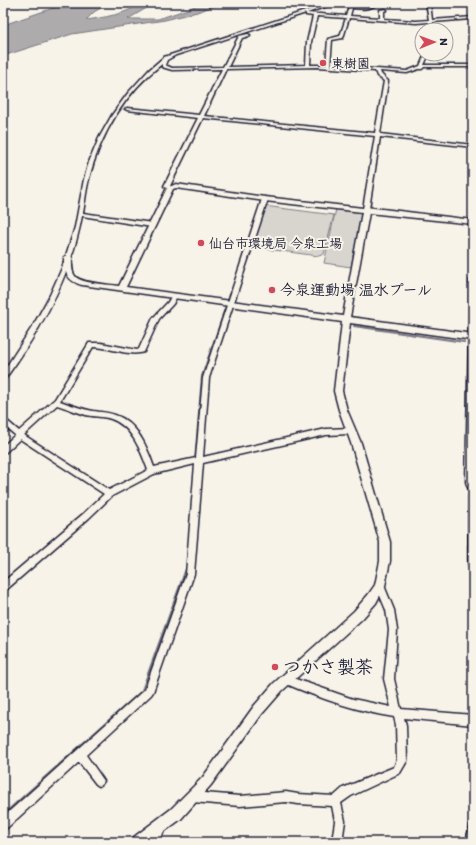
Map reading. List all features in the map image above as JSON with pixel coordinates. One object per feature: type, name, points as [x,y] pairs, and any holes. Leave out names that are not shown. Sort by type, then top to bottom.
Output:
[{"type":"street","points":[[3,377],[43,313],[64,270],[80,214],[88,173],[106,129],[128,95],[156,65],[165,58],[190,48],[334,3]]},
{"type":"street","points":[[362,10],[374,6],[376,3]]},
{"type":"street","points":[[428,3],[430,21]]},
{"type":"street","points":[[328,67],[330,39],[342,37],[350,7],[367,13]]},
{"type":"street","points":[[170,188],[167,186],[240,37],[308,15],[317,8]]},
{"type":"street","points":[[382,19],[382,10],[385,10]]},
{"type":"street","points":[[287,18],[315,15],[416,22],[473,18],[473,30]]},
{"type":"street","points":[[308,66],[309,42],[315,15]]},
{"type":"street","points":[[165,58],[163,66],[167,69],[308,66],[407,72],[427,66],[473,66]]},
{"type":"street","points":[[421,68],[424,62]]},
{"type":"street","points":[[139,842],[176,814],[207,781],[258,710],[278,687],[358,616],[372,599],[380,586],[385,561],[385,542],[338,391],[346,320],[366,209],[386,81],[378,75],[377,70]]},
{"type":"street","points":[[127,109],[378,134],[473,146]]},
{"type":"street","points":[[121,288],[170,188],[176,186],[265,199],[473,222]]},
{"type":"street","points":[[3,824],[148,692],[190,574],[196,461],[206,378],[265,199]]},
{"type":"street","points":[[80,214],[152,225]]},
{"type":"street","points":[[68,258],[69,273],[76,281],[121,288],[173,299],[231,304],[472,337]]},
{"type":"street","points":[[473,280],[470,482],[473,491]]},
{"type":"street","points":[[3,450],[57,401],[91,345],[101,345],[136,352],[142,350],[156,318],[173,299]]},
{"type":"street","points":[[3,384],[9,369]]},
{"type":"street","points":[[57,401],[58,403],[90,413],[113,417],[120,420],[129,428],[144,447],[152,471]]},
{"type":"street","points":[[3,421],[19,436],[109,494]]},
{"type":"street","points":[[3,587],[80,522],[109,494],[152,471],[326,432],[351,431]]},
{"type":"street","points":[[473,510],[473,563]]},
{"type":"street","points":[[192,797],[240,801],[286,797],[336,801],[347,792],[397,770],[402,761],[402,747],[401,725],[390,679],[393,630],[390,610],[380,586]]},
{"type":"street","points":[[287,680],[352,703],[428,717],[473,720]]},
{"type":"street","points":[[79,754],[99,781]]},
{"type":"street","points":[[336,801],[340,821],[337,842]]},
{"type":"street","points":[[155,842],[161,826]]},
{"type":"street","points":[[471,842],[473,833]]},
{"type":"shaded area","points":[[68,3],[109,3],[94,12],[86,20],[122,13],[140,3],[151,3],[150,6],[128,19],[158,19],[191,8],[199,3],[222,3],[197,12],[165,20],[72,34],[3,56],[3,25]]},
{"type":"shaded area","points":[[264,206],[334,215],[324,254],[319,256],[251,247]]},
{"type":"shaded area","points":[[336,209],[362,212],[351,267],[324,263]]},
{"type":"waterway","points":[[222,316],[225,308]]},
{"type":"waterway","points":[[195,461],[202,376],[223,315]]},
{"type":"waterway","points":[[354,326],[464,342]]},
{"type":"waterway","points":[[468,496],[468,564],[473,584]]},
{"type":"waterway","points":[[3,815],[142,691],[187,567]]},
{"type":"waterway","points":[[466,842],[473,806]]},
{"type":"place","name":"東樹園","points":[[323,63]]},
{"type":"place","name":"仙台市環境局 今泉工場","points":[[201,243]]},
{"type":"place","name":"今泉運動場 温水プール","points":[[272,290]]},
{"type":"place","name":"つかさ製茶","points":[[275,667]]}]
